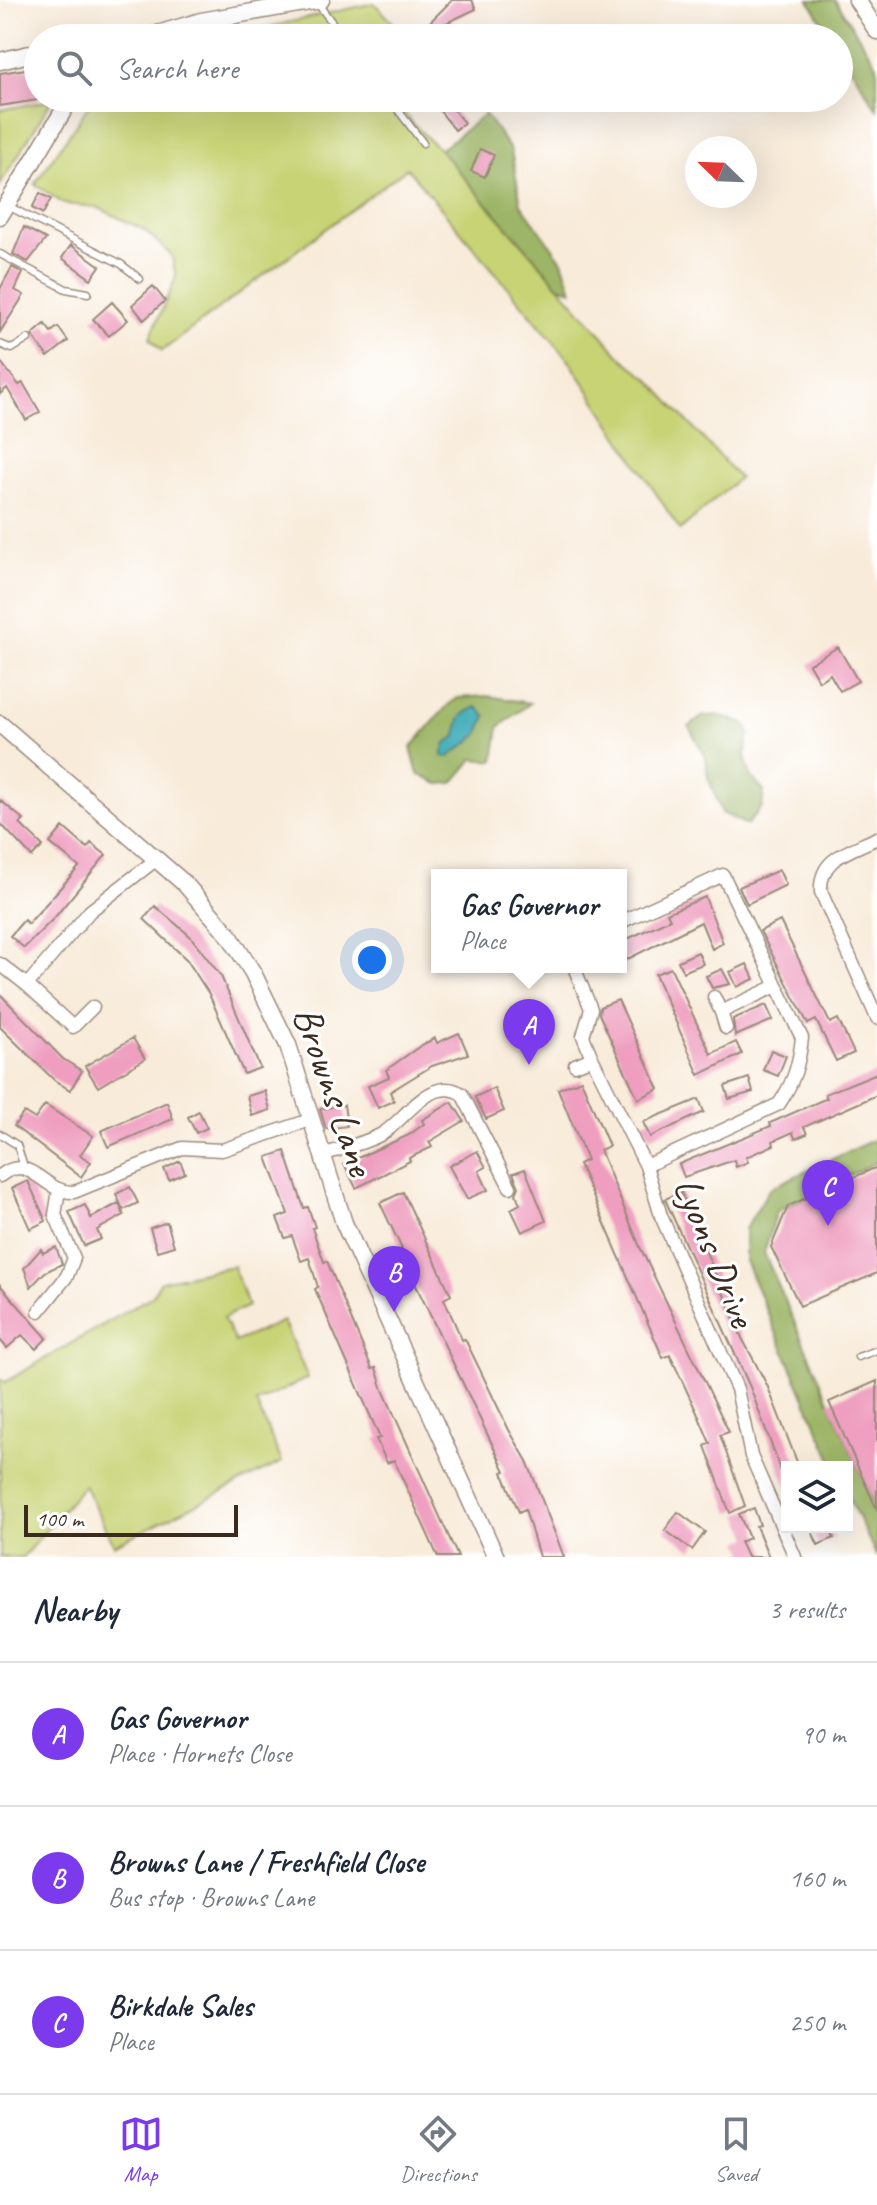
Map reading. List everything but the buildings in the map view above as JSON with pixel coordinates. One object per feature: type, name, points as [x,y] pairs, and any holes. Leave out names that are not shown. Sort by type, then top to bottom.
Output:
[{"type":"street","points":[[185,24],[249,5],[318,0]]},
{"type":"street","points":[[857,0],[877,31]]},
{"type":"street","points":[[0,61],[24,55]]},
{"type":"street","points":[[3,210],[62,112]]},
{"type":"street","name":"Browns Lane","points":[[0,724],[158,858],[203,902],[253,973],[288,1045],[321,1155],[376,1299],[496,1557]]},
{"type":"street","points":[[877,838],[826,864],[820,876],[821,892],[877,1018]]},
{"type":"street","points":[[27,985],[90,911],[158,858]]},
{"type":"street","points":[[627,919],[736,867]]},
{"type":"street","name":"Lyons Drive","points":[[723,875],[774,987],[802,1038],[791,1086],[779,1104],[646,1166],[661,1216],[737,1389],[751,1456],[795,1557]]},
{"type":"street","points":[[0,964],[73,1027],[93,1007]]},
{"type":"street","points":[[576,973],[591,1009],[583,1036],[646,1166]]},
{"type":"street","points":[[721,1012],[774,987]]},
{"type":"street","points":[[714,997],[726,1028]]},
{"type":"street","points":[[575,1065],[592,1058]]},
{"type":"street","points":[[321,1155],[381,1134],[418,1102],[440,1090],[451,1089],[462,1094],[510,1187]]},
{"type":"street","points":[[0,1176],[12,1167],[24,1167],[59,1190],[82,1189],[182,1148],[222,1150],[310,1120]]},
{"type":"street","points":[[39,1311],[67,1276],[74,1258],[54,1211],[59,1190]]},
{"type":"lane","points":[[318,0],[334,24]]},
{"type":"lane","points":[[400,112],[423,143]]},
{"type":"lane","points":[[3,210],[121,264],[140,279]]},
{"type":"lane","points":[[0,254],[66,289],[88,293]]},
{"type":"lane","points":[[0,344],[12,349],[28,339]]},
{"type":"lane","points":[[0,1134],[17,1145],[24,1167]]},
{"type":"lane","points":[[858,1357],[877,1350]]},
{"type":"green space","points":[[809,0],[835,0],[851,24],[824,24]]},
{"type":"green space","points":[[374,3],[394,24],[282,24]]},
{"type":"green space","points":[[853,28],[877,65],[877,109],[853,71]]},
{"type":"green space","points":[[24,105],[24,112],[45,112],[0,185],[0,110]]},
{"type":"green space","points":[[84,112],[404,112],[622,358],[648,378],[739,478],[680,530],[569,360],[407,168],[162,351],[150,338],[176,277],[172,256],[146,231],[97,207],[64,204],[35,184]]},
{"type":"green space","points":[[485,114],[511,151],[521,204],[562,261],[572,290],[559,286],[440,150]]},
{"type":"green space","points":[[487,696],[530,703],[499,727],[494,761],[473,759],[453,783],[438,784],[418,774],[411,748],[448,705],[458,698]]},
{"type":"green space","points":[[717,715],[745,724],[750,733],[747,765],[764,791],[762,807],[747,825],[722,813],[708,777],[706,757],[689,727],[702,717]]},
{"type":"green space","points":[[877,1138],[877,1162],[777,1211],[764,1253],[877,1510],[877,1557],[853,1507],[853,1461],[832,1461],[745,1261],[745,1229],[770,1188]]},
{"type":"green space","points":[[233,1266],[248,1306],[223,1318],[235,1342],[283,1321],[308,1378],[256,1403],[282,1462],[114,1545],[84,1485],[23,1557],[0,1557],[0,1379],[5,1382],[152,1296],[161,1281]]},
{"type":"water","points":[[477,707],[486,716],[478,735],[449,757],[442,756],[446,743],[457,736],[461,718]]},
{"type":"place","name":"Gas Governor","points":[[529,1065]]},
{"type":"place","name":"Birkdale Sales","points":[[828,1226]]},
{"type":"place","name":"Browns Lane / Freshfield Close","points":[[394,1312]]}]
